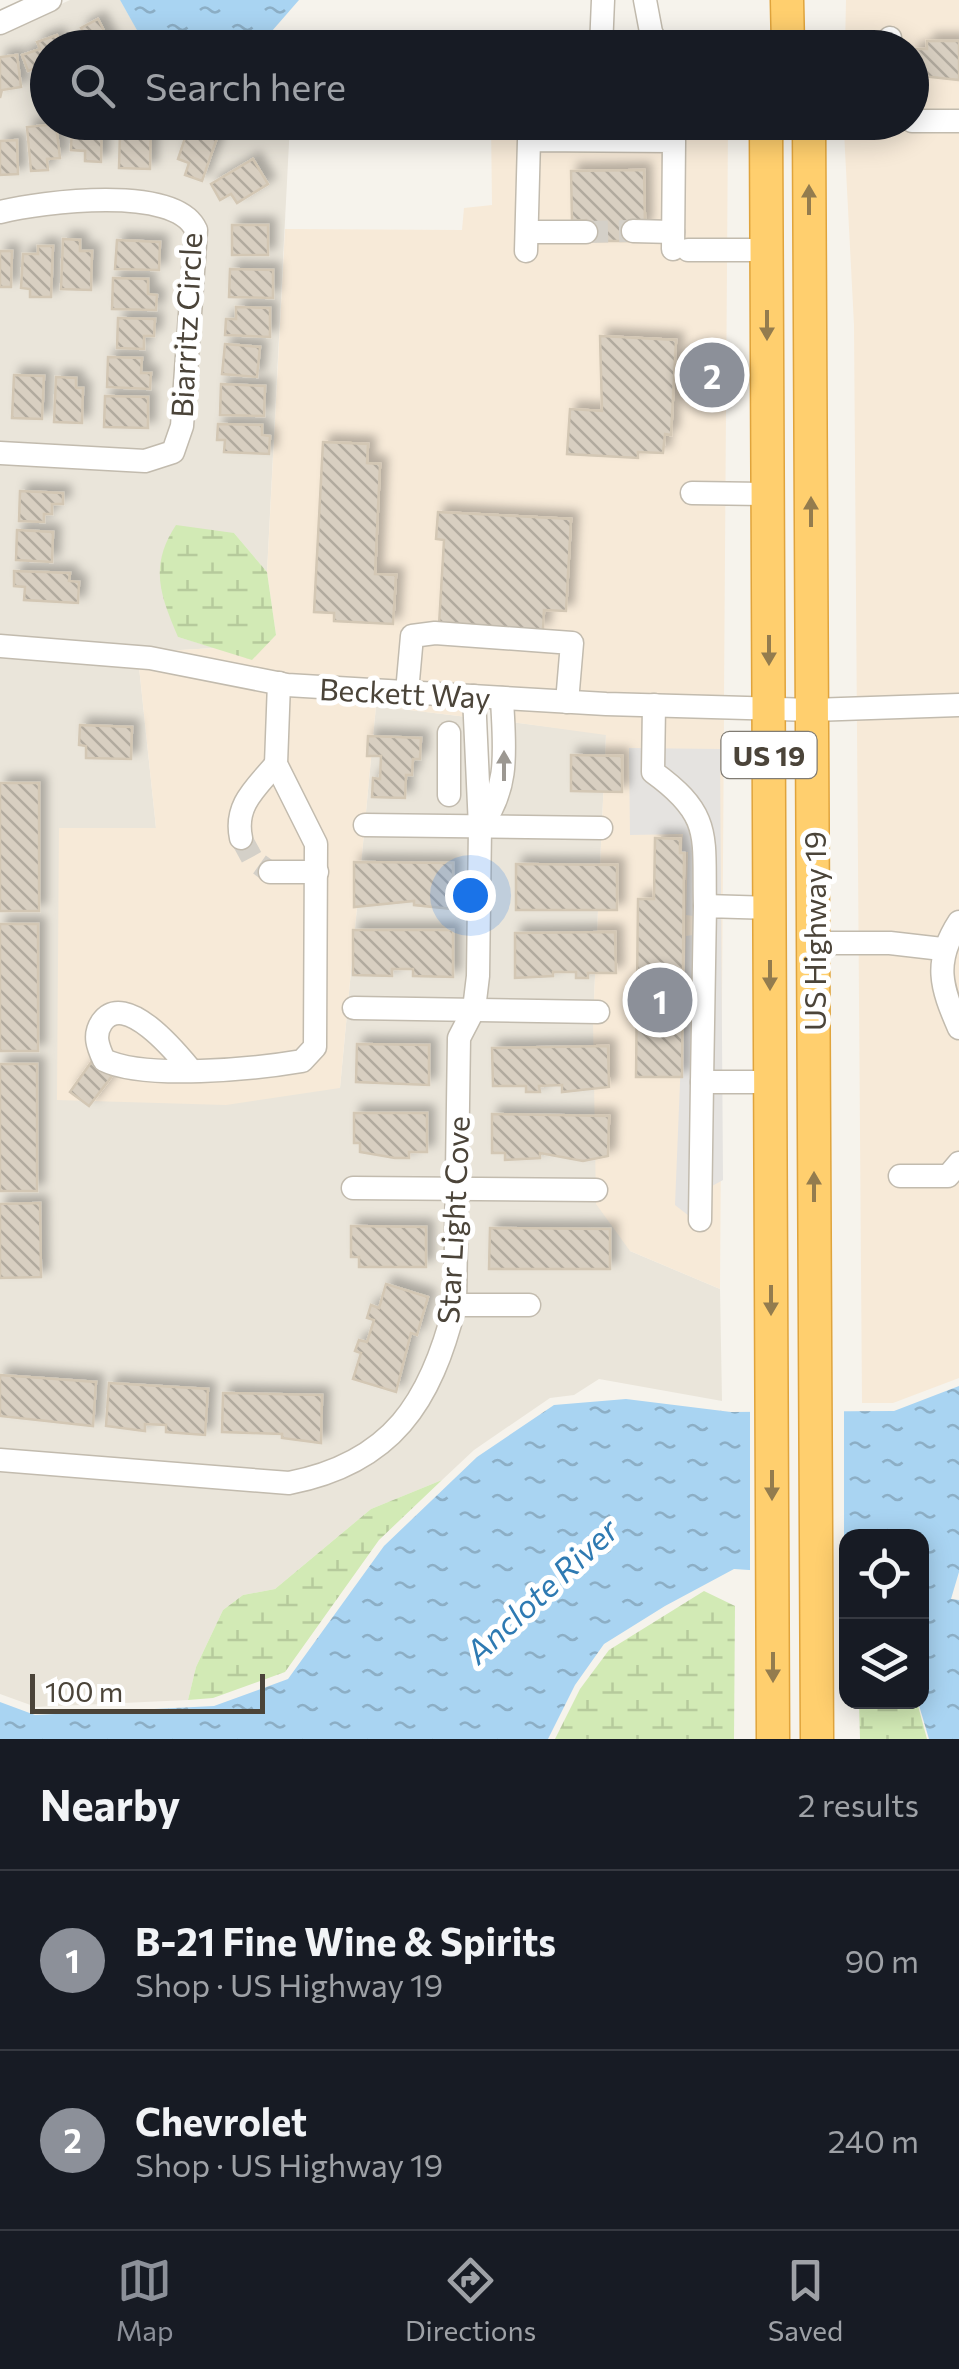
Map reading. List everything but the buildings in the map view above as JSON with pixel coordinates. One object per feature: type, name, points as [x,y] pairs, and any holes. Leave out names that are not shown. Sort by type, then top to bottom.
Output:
[{"type":"highway","points":[[765,0],[766,30]]},
{"type":"highway","points":[[787,0],[788,30]]},
{"type":"highway","points":[[809,0],[809,30]]},
{"type":"highway","name":"US Highway 19","points":[[766,140],[773,1739]]},
{"type":"highway","name":"US Highway 19","points":[[808,140],[817,1739]]},
{"type":"street","points":[[0,23],[50,0]]},
{"type":"street","points":[[601,30],[602,0]]},
{"type":"street","points":[[645,0],[651,30]]},
{"type":"street","points":[[929,121],[959,121]]},
{"type":"street","points":[[529,140],[526,241],[586,232]]},
{"type":"street","points":[[675,140],[678,243]]},
{"type":"street","name":"Biarritz Circle","points":[[0,212],[78,198],[159,206],[183,213],[196,230],[182,426],[173,452],[146,461],[0,452]]},
{"type":"street","points":[[633,231],[678,243],[766,250]]},
{"type":"street","points":[[692,493],[768,494]]},
{"type":"street","points":[[407,692],[412,636],[435,633],[572,643],[567,702]]},
{"type":"street","name":"Beckett Way","points":[[0,646],[150,658],[278,683],[567,702],[812,710],[959,705]]},
{"type":"street","points":[[190,1068],[256,1068],[302,1062],[314,1047],[316,844],[276,764],[278,683]]},
{"type":"street","name":"Star Light Cove","points":[[0,1460],[289,1483],[319,1477],[390,1438],[410,1419],[445,1344],[454,1306],[459,1038],[474,1009],[480,827],[474,696]]},
{"type":"street","name":"Star Light Cove","points":[[480,827],[496,806],[504,780],[502,698]]},
{"type":"street","points":[[654,705],[654,772],[682,792],[703,823],[706,906],[700,1220]]},
{"type":"street","points":[[448,795],[449,745],[476,756]]},
{"type":"street","points":[[240,838],[237,822],[242,804],[276,764]]},
{"type":"street","points":[[365,826],[601,828]]},
{"type":"street","points":[[270,872],[317,872]]},
{"type":"street","points":[[706,906],[770,908]]},
{"type":"street","points":[[959,922],[942,949],[944,994],[959,1028]]},
{"type":"street","points":[[813,943],[890,942],[942,949]]},
{"type":"street","points":[[354,1008],[598,1012]]},
{"type":"street","points":[[702,1082],[770,1082]]},
{"type":"street","points":[[900,1176],[948,1176],[959,1163]]},
{"type":"street","points":[[353,1188],[596,1190]]},
{"type":"street","points":[[454,1306],[529,1304]]},
{"type":"shaded area","points":[[70,0],[120,0],[137,30],[30,30],[30,140],[289,140],[267,572],[234,533],[178,637],[215,648],[163,651],[0,637],[0,462],[175,460],[203,226],[196,211],[161,197],[77,189],[0,203],[0,32]]},
{"type":"shaded area","points":[[846,0],[959,0],[959,112],[929,112],[929,30],[845,30]]},
{"type":"shaded area","points":[[929,130],[959,130],[959,1378],[893,1403],[862,1403],[854,325],[844,140],[929,140]]},
{"type":"shaded area","points":[[491,140],[728,140],[724,698],[288,676],[163,651],[215,648],[252,659],[276,635],[267,572],[285,229],[462,230],[464,208],[492,205]]},
{"type":"shaded area","points":[[78,207],[157,215],[180,221],[187,232],[174,423],[167,444],[145,452],[0,443],[0,222]]},
{"type":"shaded area","points":[[0,655],[139,667],[156,828],[59,829],[340,1088],[376,706],[467,717],[470,976],[447,1304],[438,1341],[403,1413],[385,1430],[316,1468],[289,1473],[0,1450]]},
{"type":"shaded area","points":[[139,667],[467,705],[467,717],[376,706],[340,1088],[226,1105],[57,1100],[59,828],[156,828]]},
{"type":"shaded area","points":[[511,707],[724,717],[720,1289],[630,1251],[596,1204],[593,1021],[606,735],[511,722]]},
{"type":"shaded area","points":[[511,722],[606,734],[593,1021],[630,1251],[720,1289],[722,1401],[599,1379],[574,1395],[550,1398],[474,1450],[442,1480],[371,1509],[275,1589],[243,1595],[223,1610],[196,1667],[188,1700],[36,1707],[0,1694],[0,1469],[254,1488],[393,1446],[415,1426],[452,1349],[467,1040],[489,830],[504,809],[512,783]]},
{"type":"shaded area","points":[[629,748],[720,749],[723,1180],[712,1186],[712,1219],[693,1219],[675,1205],[686,936],[693,935],[693,916],[686,915],[688,852],[682,852],[683,834],[630,835]]},
{"type":"green space","points":[[176,525],[234,533],[267,572],[276,635],[252,660],[178,637],[160,581],[162,554]]},
{"type":"green space","points":[[442,1480],[379,1540],[285,1672],[213,1698],[188,1700],[196,1667],[223,1610],[243,1595],[275,1589],[371,1509]]},
{"type":"green space","points":[[704,1591],[735,1606],[734,1739],[555,1739],[580,1689],[609,1650]]},
{"type":"green space","points":[[859,1709],[919,1709],[927,1739],[860,1739]]},
{"type":"water","points":[[120,0],[299,0],[273,30],[137,30]]},
{"type":"water","name":"Anclote River","points":[[959,1386],[959,1572],[951,1599],[959,1600],[959,1739],[929,1739],[920,1709],[929,1709],[929,1529],[839,1529],[839,1576],[734,1569],[604,1644],[575,1685],[548,1739],[0,1739],[0,1702],[35,1715],[214,1706],[288,1679],[384,1546],[477,1457],[554,1405],[626,1399],[731,1412],[894,1411]]},
{"type":"pier","points":[[844,1406],[844,1529],[839,1529],[839,1581],[750,1575],[750,1407]]},
{"type":"tunnel","points":[[586,232],[633,231]]},
{"type":"tunnel","points":[[241,838],[253,860],[270,872]]},
{"type":"place","name":"Chevrolet","points":[[712,375]]},
{"type":"place","name":"B-21 Fine Wine & Spirits","points":[[660,1000]]}]
